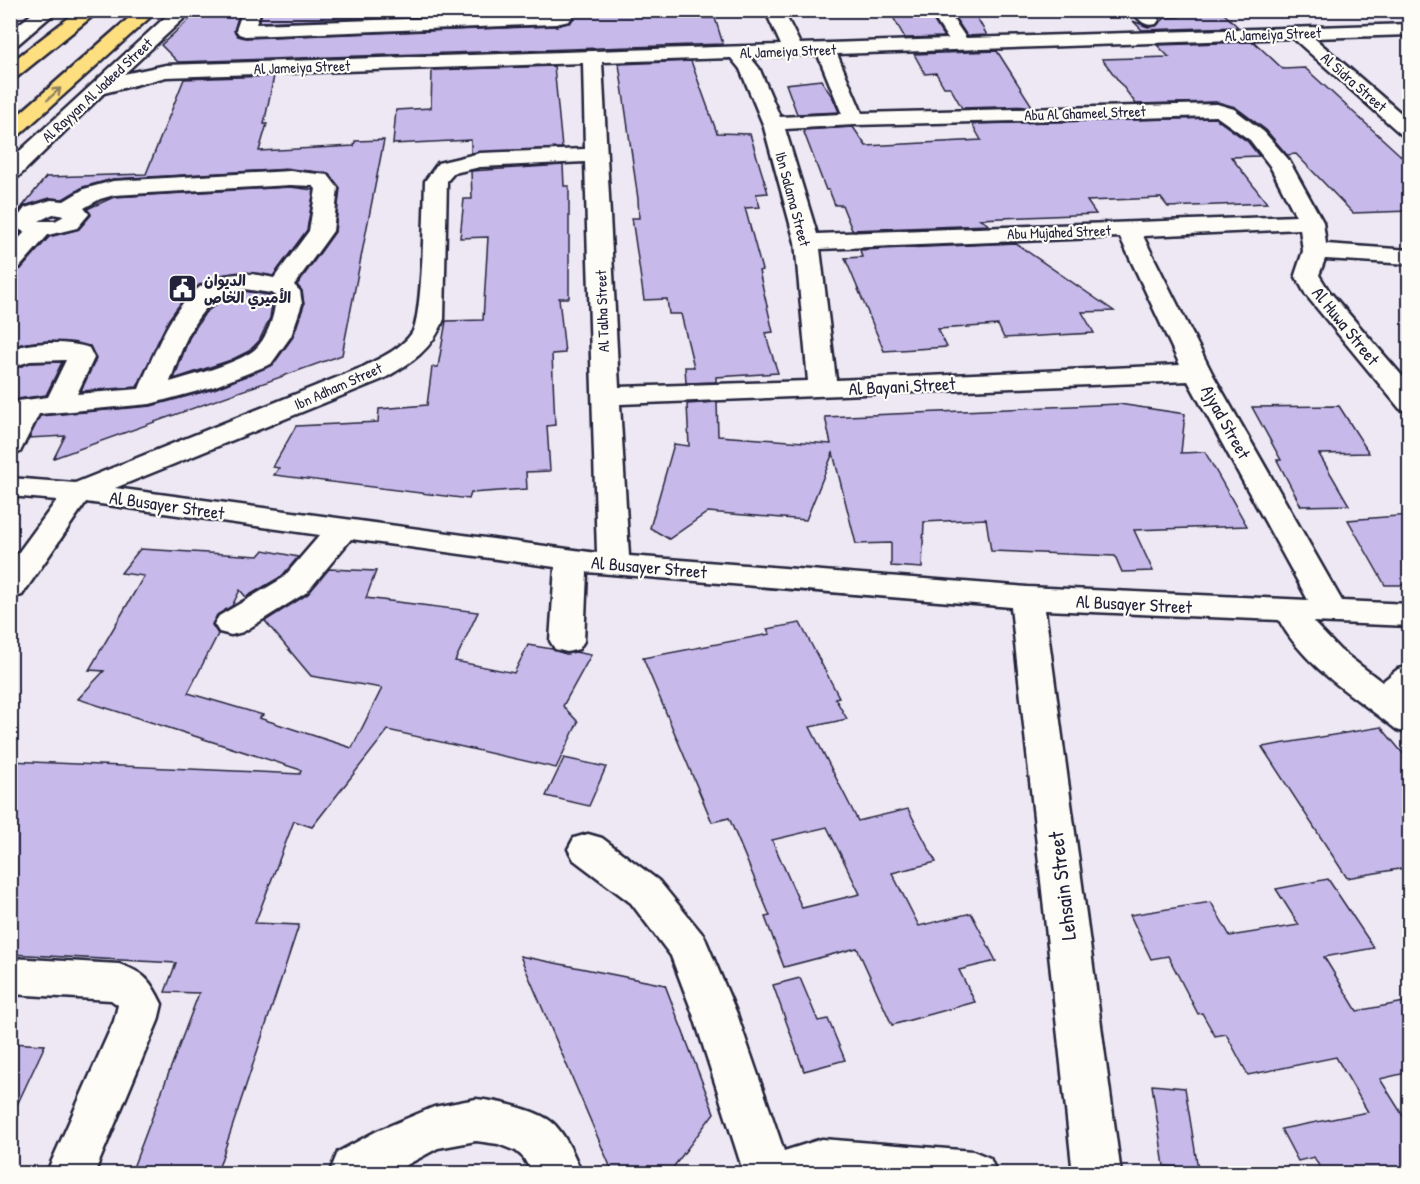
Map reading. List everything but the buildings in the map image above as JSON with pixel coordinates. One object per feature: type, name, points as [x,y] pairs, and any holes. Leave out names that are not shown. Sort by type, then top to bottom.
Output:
[{"type":"highway","points":[[10,74],[91,10]]},
{"type":"highway","name":"Al Rayyan Al Jadeed Street","points":[[10,133],[149,10]]},
{"type":"street","points":[[10,41],[49,10]]},
{"type":"street","name":"Al Rayyan Al Jadeed Street","points":[[10,172],[134,54],[184,10]]},
{"type":"street","points":[[252,10],[253,43]]},
{"type":"street","points":[[253,43],[483,16],[533,28],[563,17],[562,10]]},
{"type":"street","points":[[774,10],[794,51]]},
{"type":"street","points":[[938,10],[961,45]]},
{"type":"street","points":[[483,16],[483,61]]},
{"type":"street","name":"Al Jameiya Street","points":[[134,54],[136,63],[150,69],[166,71],[592,58],[743,61],[794,51],[829,57],[879,48],[961,45],[1152,23],[1227,36],[1410,29]]},
{"type":"street","points":[[253,43],[370,45],[379,42],[386,26]]},
{"type":"street","name":"Al Sidra Street","points":[[1298,33],[1410,132]]},
{"type":"street","points":[[879,48],[903,56],[951,58],[1216,46],[1226,42],[1227,36]]},
{"type":"street","points":[[743,61],[829,57],[855,119]]},
{"type":"street","name":"Al Talha Street","points":[[592,58],[613,565]]},
{"type":"street","name":"Ibn Salama Street","points":[[743,61],[773,124],[807,242],[823,389]]},
{"type":"street","name":"Al Jameiya Street","points":[[97,89],[120,81],[166,71]]},
{"type":"street","name":"Abu Al Ghameel Street","points":[[773,124],[855,119],[1217,110],[1227,113],[1257,136],[1280,164],[1311,222],[1311,263]]},
{"type":"street","name":"Ibn Adham Street","points":[[78,492],[189,450],[373,374],[408,353],[428,332],[431,319],[436,181],[446,168],[480,160],[596,155]]},
{"type":"street","points":[[10,263],[42,228],[28,225],[28,217],[51,207],[69,208],[92,194],[113,188],[290,178],[320,180],[327,188],[321,231],[280,287]]},
{"type":"street","name":"Abu Mujahed Street","points":[[807,242],[1311,222]]},
{"type":"street","name":"Ajyad Street","points":[[1128,229],[1147,272],[1198,372],[1332,612]]},
{"type":"street","points":[[1311,263],[1410,257]]},
{"type":"street","name":"Al Huwa Street","points":[[1311,263],[1319,296],[1410,403]]},
{"type":"street","points":[[10,446],[19,407],[150,396],[203,381],[261,358],[278,336],[289,304],[287,291],[271,283],[241,281],[217,288],[201,297],[187,315],[150,396]]},
{"type":"street","points":[[10,360],[25,353],[75,352],[80,354],[81,358],[58,404]]},
{"type":"street","name":"Al Bayani Street","points":[[606,396],[1198,372]]},
{"type":"street","name":"Al Busayer Street","points":[[10,487],[78,492],[613,565],[1027,598],[1291,612],[1410,615]]},
{"type":"street","points":[[10,588],[78,492]]},
{"type":"street","points":[[231,624],[295,585],[342,529]]},
{"type":"street","points":[[567,641],[572,559]]},
{"type":"street","name":"Lehsain Street","points":[[1027,598],[1097,1173]]},
{"type":"street","points":[[1291,612],[1300,630],[1322,654],[1401,700]]},
{"type":"street","points":[[588,849],[645,892],[689,948],[715,1014],[768,1173]]},
{"type":"street","points":[[10,976],[119,982],[133,991],[140,1004],[136,1021],[69,1173]]},
{"type":"street","points":[[353,1173],[356,1168],[406,1139],[447,1122],[481,1119],[509,1125],[536,1138],[558,1173]]},
{"type":"street","points":[[784,1173],[822,1161],[973,1173]]},
{"type":"place","name":"الديوان الأميري الخاص","points":[[183,289]]}]
